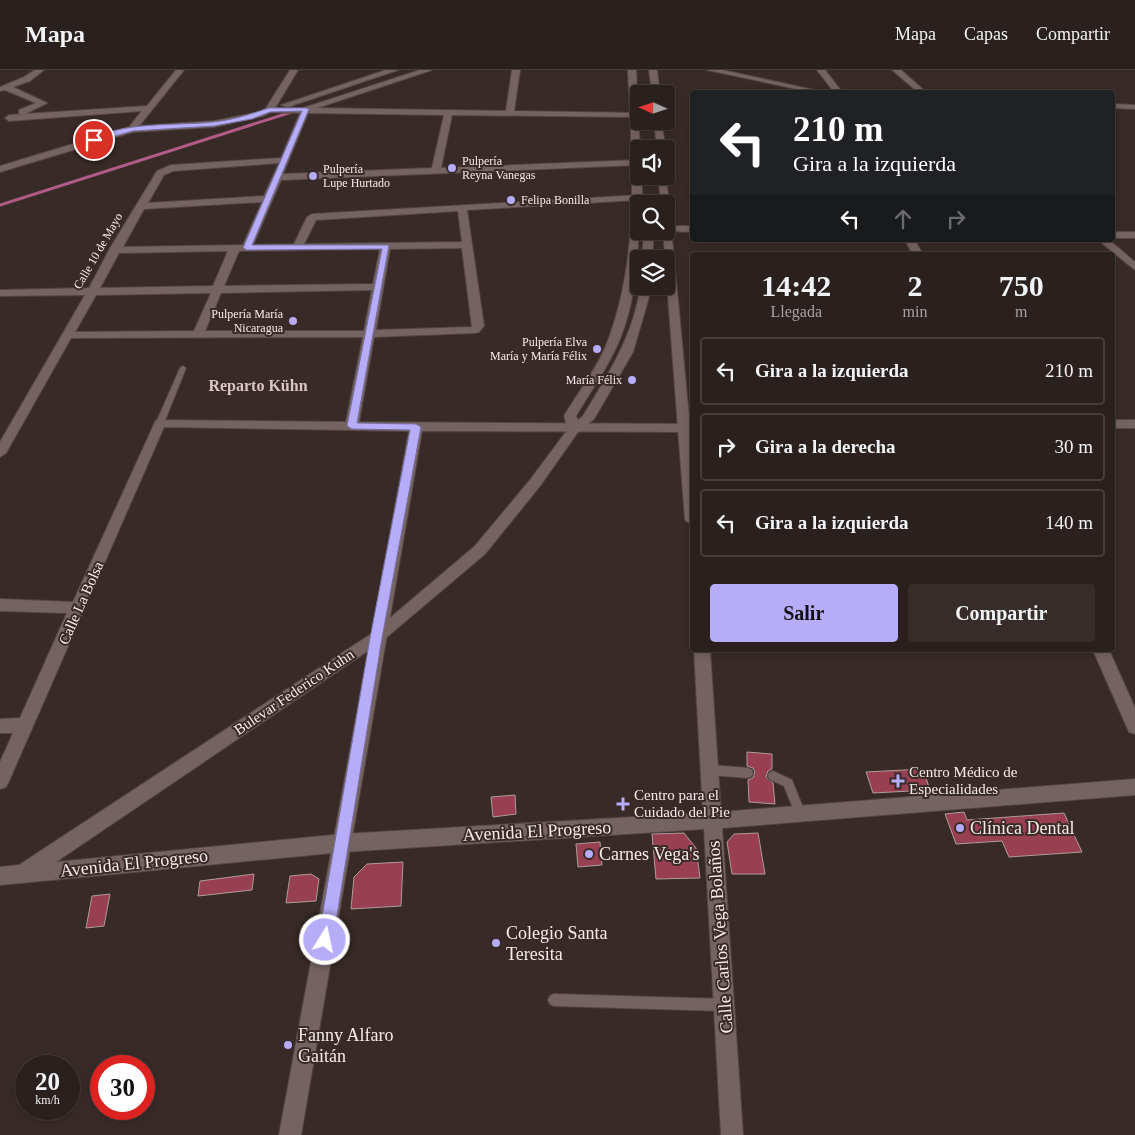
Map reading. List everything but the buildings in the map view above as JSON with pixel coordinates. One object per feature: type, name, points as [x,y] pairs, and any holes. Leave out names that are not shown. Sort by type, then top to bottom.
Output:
[{"type":"street","points":[[3,88],[27,80],[40,70]]},
{"type":"street","points":[[132,129],[180,70]]},
{"type":"street","points":[[269,110],[294,70]]},
{"type":"street","points":[[0,168],[132,129],[214,124],[250,118],[269,110],[394,70]]},
{"type":"street","points":[[305,109],[428,70]]},
{"type":"street","points":[[510,112],[516,70]]},
{"type":"street","points":[[632,70],[633,85]]},
{"type":"street","points":[[653,70],[655,85]]},
{"type":"street","points":[[711,70],[810,90]]},
{"type":"street","points":[[821,70],[836,90]]},
{"type":"street","points":[[896,70],[920,90]]},
{"type":"street","points":[[0,121],[43,103],[3,88]]},
{"type":"street","points":[[1115,106],[1135,107]]},
{"type":"street","points":[[9,118],[150,108]]},
{"type":"street","points":[[247,248],[305,109]]},
{"type":"street","points":[[269,110],[630,115]]},
{"type":"street","points":[[436,170],[449,112]]},
{"type":"street","name":"Calle 10 de Mayo","points":[[0,453],[114,250],[160,173],[165,170],[284,160]]},
{"type":"street","points":[[277,177],[630,163]]},
{"type":"street","points":[[298,247],[312,218],[630,198]]},
{"type":"street","points":[[140,206],[268,199]]},
{"type":"street","points":[[66,335],[370,334],[475,330],[478,326],[462,208]]},
{"type":"street","points":[[675,227],[690,229]]},
{"type":"street","points":[[1115,235],[1135,235]]},
{"type":"street","points":[[574,429],[570,416],[610,349],[628,295],[636,240]]},
{"type":"street","points":[[669,240],[689,428],[690,459]]},
{"type":"street","points":[[1105,242],[1135,267]]},
{"type":"street","points":[[114,250],[468,245]]},
{"type":"street","points":[[352,426],[386,246]]},
{"type":"street","points":[[198,335],[235,248]]},
{"type":"street","points":[[0,293],[379,287]]},
{"type":"street","name":"Bulevar Federico Kuhn","points":[[22,874],[376,638],[480,550],[535,483],[574,429],[588,419],[627,352],[644,295]]},
{"type":"street","points":[[160,424],[574,429],[689,428]]},
{"type":"street","name":"Calle La Bolsa","points":[[0,781],[160,424]]},
{"type":"street","points":[[1115,424],[1135,424]]},
{"type":"street","points":[[290,1135],[343,843],[376,638],[416,427]]},
{"type":"street","points":[[0,428],[14,429]]},
{"type":"street","points":[[0,605],[79,608]]},
{"type":"street","name":"Calle Carlos Vega Bolaños","points":[[702,652],[732,1135]]},
{"type":"street","points":[[1102,652],[1135,727]]},
{"type":"street","points":[[0,726],[25,725]]},
{"type":"street","name":"Avenida El Progreso","points":[[0,876],[343,843],[802,815],[1135,787]]},
{"type":"lane","points":[[160,424],[183,368]]},
{"type":"lane","points":[[710,770],[748,773]]},
{"type":"lane","points":[[773,776],[788,783],[802,815]]},
{"type":"lane","points":[[554,1000],[724,1005]]},
{"type":"waterway","points":[[0,205],[298,110]]},
{"type":"place","name":"Pulpería Reyna Vanegas","points":[[452,168]]},
{"type":"place","name":"Pulpería Lupe Hurtado","points":[[313,176]]},
{"type":"place","name":"Felipa Bonilla","points":[[511,200]]},
{"type":"place","name":"Pulpería María Nicaragua","points":[[293,321]]},
{"type":"place","name":"Pulpería Elva María y María Félix","points":[[597,349]]},
{"type":"place","name":"María Félix","points":[[632,380]]},
{"type":"place","name":"Centro Médico de Especialidades","points":[[898,781]]},
{"type":"place","name":"Centro para el Cuidado del Pie","points":[[623,804]]},
{"type":"place","name":"Clínica Dental","points":[[960,828]]},
{"type":"place","name":"Carnes Vega's","points":[[589,854]]},
{"type":"place","name":"Colegio Santa Teresita","points":[[496,943]]},
{"type":"place","name":"Fanny Alfaro Gaitán","points":[[288,1045]]},
{"type":"district","name":"Reparto Kühn","points":[[258,385]]},
{"type":"route","points":[[94,140],[132,129],[214,124],[239,121],[264,114],[269,110],[306,109],[247,248],[386,246],[352,426],[416,427],[376,638],[343,843],[325,940]]}]
